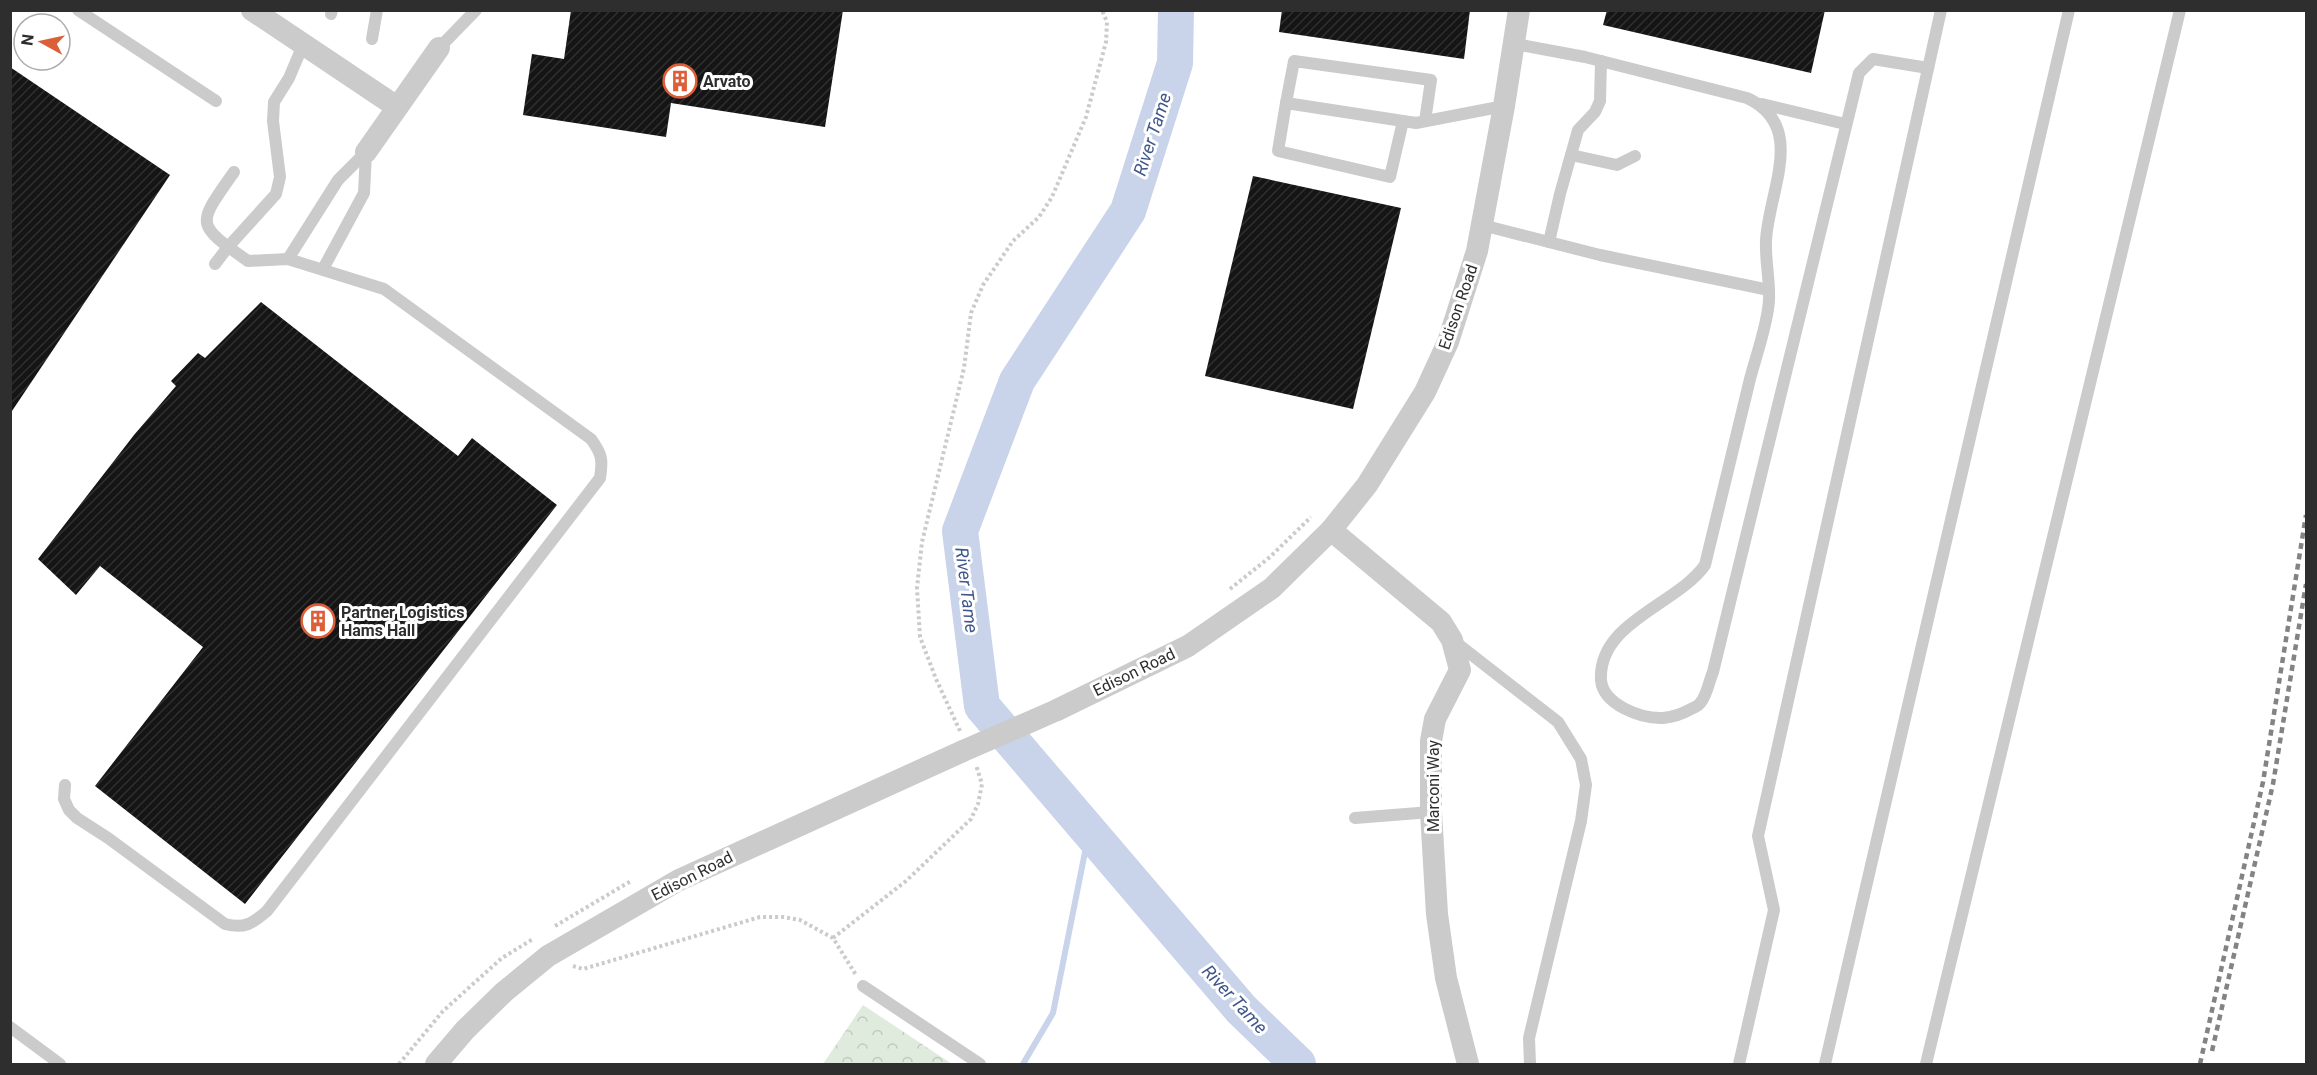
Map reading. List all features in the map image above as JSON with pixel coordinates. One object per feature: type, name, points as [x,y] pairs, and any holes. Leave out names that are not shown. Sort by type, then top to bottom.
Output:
[{"type":"street","points":[[252,10],[397,107]]},
{"type":"street","name":"Edison Road","points":[[436,1065],[465,1030],[504,992],[548,956],[679,880],[968,752],[1188,646],[1272,588],[1331,530],[1367,486],[1425,392],[1448,342],[1477,251],[1520,10]]},
{"type":"street","points":[[366,152],[439,48]]},
{"type":"street","name":"Marconi Way","points":[[1331,530],[1442,622],[1452,640],[1460,670],[1435,719],[1431,741],[1431,812],[1437,914],[1446,978],[1468,1065]]},
{"type":"lane","points":[[78,10],[216,101]]},
{"type":"lane","points":[[372,39],[377,10]]},
{"type":"lane","points":[[439,48],[476,10]]},
{"type":"lane","points":[[1739,1065],[1774,910],[1758,836],[1941,10]]},
{"type":"lane","points":[[1826,1065],[2069,10]]},
{"type":"lane","points":[[1926,1065],[2180,10]]},
{"type":"lane","points":[[1515,44],[1601,61],[1845,124]]},
{"type":"lane","points":[[215,264],[276,194],[280,177],[273,121],[274,102],[289,78],[303,45]]},
{"type":"lane","points":[[1761,104],[1774,119],[1780,136],[1781,151],[1778,183],[1766,240],[1769,302],[1705,565],[1695,578],[1618,634],[1602,662],[1601,682],[1608,696],[1621,706],[1644,716],[1664,718],[1683,713],[1700,704],[1713,672],[1859,72],[1873,59],[1928,68]]},
{"type":"lane","points":[[1403,121],[1390,177],[1278,151],[1294,61],[1431,80],[1425,122]]},
{"type":"lane","points":[[1549,242],[1578,130],[1595,112],[1600,101],[1601,61]]},
{"type":"lane","points":[[1286,103],[1416,123],[1504,106]]},
{"type":"lane","points":[[288,259],[338,180],[366,152]]},
{"type":"lane","points":[[323,269],[364,193],[366,152]]},
{"type":"lane","points":[[1571,155],[1617,165],[1635,156]]},
{"type":"lane","points":[[65,785],[64,799],[69,810],[77,818],[225,924],[244,927],[254,922],[267,911],[600,478],[602,464],[600,451],[591,439],[384,289],[288,259],[248,261],[211,233],[206,225],[208,208],[234,172]]},
{"type":"lane","points":[[1482,225],[1600,255],[1769,290]]},
{"type":"lane","points":[[1452,640],[1558,722],[1581,759],[1586,785],[1581,821],[1529,1038],[1530,1065]]},
{"type":"lane","points":[[1355,818],[1431,812]]},
{"type":"lane","points":[[863,986],[980,1065]]},
{"type":"lane","points":[[10,1027],[60,1065]]},
{"type":"path","points":[[833,938],[906,881],[971,819],[978,804],[982,784],[920,637],[917,588],[922,542],[964,368],[972,313],[983,285],[1013,241],[1039,217],[1053,197],[1086,117],[1106,42],[1107,22],[1102,10]]},
{"type":"path","points":[[1224,594],[1270,557],[1311,517]]},
{"type":"path","points":[[563,962],[583,969],[760,918],[783,917],[800,920],[833,938],[863,986]]},
{"type":"green space","points":[[863,1005],[952,1064],[823,1064]]},
{"type":"building","name":"Arvato","points":[[571,10],[843,10],[825,127],[671,103],[666,137],[523,115],[532,54],[564,59]]},
{"type":"building","points":[[1282,10],[1470,10],[1464,59],[1279,32]]},
{"type":"building","points":[[1607,10],[1825,10],[1811,73],[1603,25]]},
{"type":"building","points":[[10,67],[12,72],[17,72],[170,175],[10,414]]},
{"type":"building","points":[[1253,176],[1401,208],[1353,409],[1205,376]]},
{"type":"building","name":"Partner Logistics Hams Hall","points":[[261,302],[458,456],[472,438],[557,505],[245,904],[95,786],[203,647],[100,566],[76,595],[38,559],[134,435],[176,386],[171,381],[198,353],[205,358]]},
{"type":"waterway","name":"River Tame","points":[[1176,10],[1175,63],[1128,211],[1017,381],[960,531],[982,706],[1241,1009],[1298,1064]]},
{"type":"waterway","points":[[1023,1064],[1053,1013],[1089,832]]},
{"type":"railway","points":[[2200,1064],[2263,782],[2306,515]]},
{"type":"railway","points":[[2212,1051],[2273,784],[2306,584]]},
{"type":"place","name":"Arvato","points":[[680,81]]},
{"type":"place","name":"Partner Logistics Hams Hall","points":[[318,621]]}]
